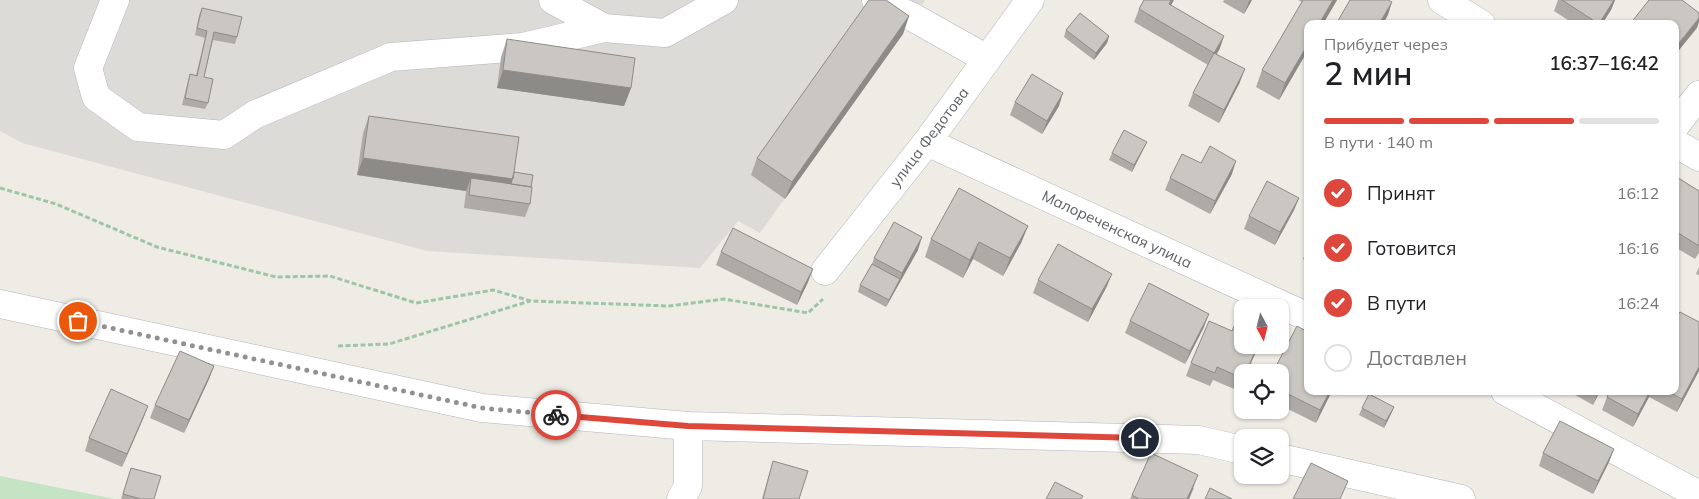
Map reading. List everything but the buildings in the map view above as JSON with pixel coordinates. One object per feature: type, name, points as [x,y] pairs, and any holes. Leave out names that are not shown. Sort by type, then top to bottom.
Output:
[{"type":"street","points":[[115,0],[88,68],[96,97],[138,127],[224,135],[256,114],[391,58],[523,48],[604,28],[665,33],[724,0]]},
{"type":"street","points":[[553,0],[604,28]]},
{"type":"street","points":[[876,0],[914,18],[986,59]]},
{"type":"street","name":"улица Федотова","points":[[825,271],[927,142],[1030,0]]},
{"type":"street","points":[[1442,0],[1474,20]]},
{"type":"street","points":[[1679,121],[1699,95]]},
{"type":"street","name":"Малореченская улица","points":[[927,142],[1304,315]]},
{"type":"street","points":[[1679,144],[1699,157]]},
{"type":"street","points":[[0,304],[482,408],[688,426],[1199,440],[1234,448]]},
{"type":"street","points":[[1512,395],[1699,495]]},
{"type":"street","points":[[682,499],[688,486],[688,426]]},
{"type":"street","points":[[1289,460],[1462,499]]},
{"type":"path","points":[[0,188],[56,204],[157,247],[276,277],[330,276],[416,303],[493,290],[531,301],[669,306],[724,299],[808,313],[825,298],[825,271]]},
{"type":"path","points":[[331,346],[389,344],[531,301]]},
{"type":"shaded area","points":[[0,0],[925,0],[760,233],[738,221],[700,268],[427,251],[22,143],[0,131]]},
{"type":"green space","points":[[0,476],[115,499],[0,499]]},
{"type":"way so far","points":[[78,321],[482,408],[556,415]]},
{"type":"route","points":[[556,415],[688,426],[1140,438]]}]
